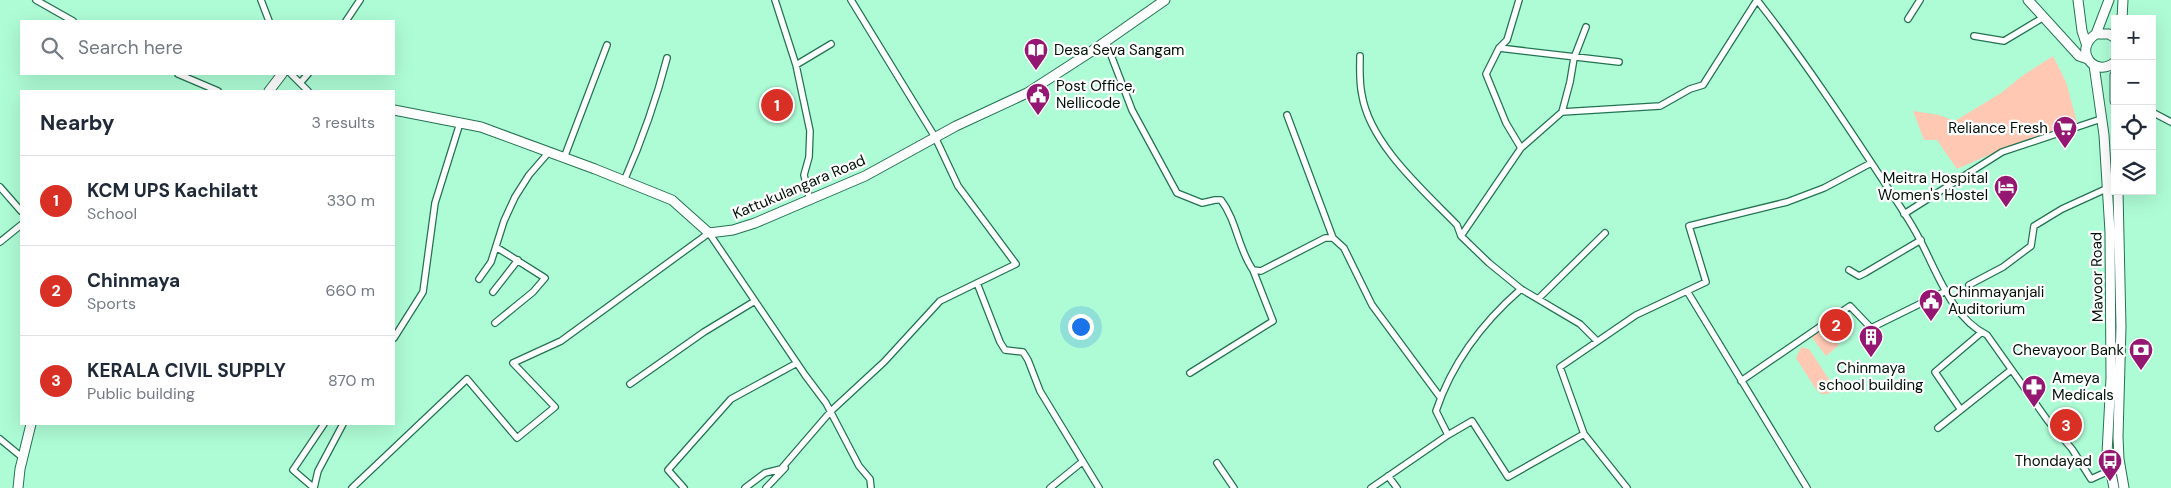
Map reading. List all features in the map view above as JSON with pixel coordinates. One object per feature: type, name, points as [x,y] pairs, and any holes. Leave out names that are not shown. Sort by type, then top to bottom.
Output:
[{"type":"street","points":[[36,0],[71,20]]},
{"type":"street","points":[[261,0],[268,20]]},
{"type":"street","points":[[347,20],[360,0]]},
{"type":"street","points":[[775,0],[796,65],[808,114],[810,150],[804,175],[810,200]]},
{"type":"street","points":[[745,488],[765,473],[781,469],[831,412],[884,362],[940,301],[1016,264],[958,186],[935,137],[851,0]]},
{"type":"street","name":"Kattukulangara Road","points":[[709,233],[733,230],[865,176],[935,137],[1027,93],[1106,42],[1165,0]]},
{"type":"street","points":[[1519,0],[1507,40],[1499,48],[1486,74],[1506,123],[1521,148]]},
{"type":"street","points":[[1562,112],[1660,106],[1690,89],[1703,85],[1757,0],[1816,80],[1871,163],[1921,240],[1946,291],[1976,329],[1987,335],[2048,421],[2072,450],[2091,479],[2111,470]]},
{"type":"street","points":[[1908,19],[1916,10],[1920,0]]},
{"type":"street","points":[[2028,0],[2079,56],[2107,67],[2111,64]]},
{"type":"street","name":"Mavoor Road","points":[[2078,0],[2082,31],[2086,43],[2085,53],[2091,62],[2101,119],[2108,188],[2112,284],[2108,453],[2114,488]]},
{"type":"street","points":[[2086,43],[2096,34],[2109,0]]},
{"type":"street","points":[[2122,15],[2123,0]]},
{"type":"street","points":[[1974,36],[2004,41],[2044,17]]},
{"type":"street","points":[[1461,236],[1521,148],[1562,112],[1574,58],[1586,27]]},
{"type":"street","points":[[2096,34],[2111,35]]},
{"type":"street","points":[[1106,42],[1132,110],[1177,193],[1202,203],[1221,200],[1228,212],[1246,261],[1254,270],[1273,322],[1190,373]]},
{"type":"street","points":[[796,65],[831,44]]},
{"type":"street","points":[[564,158],[607,46]]},
{"type":"street","points":[[1499,48],[1618,62]]},
{"type":"street","points":[[1360,56],[1362,95],[1372,123],[1388,151],[1457,225],[1461,236],[1489,263],[1521,289],[1580,324],[1597,341]]},
{"type":"street","points":[[624,181],[656,102],[667,58]]},
{"type":"street","points":[[180,75],[216,90]]},
{"type":"street","points":[[270,90],[281,75]]},
{"type":"street","points":[[293,75],[307,90]]},
{"type":"street","points":[[300,83],[307,75]]},
{"type":"street","points":[[395,110],[481,127],[672,200],[709,233],[831,412],[859,466],[870,479],[871,488]]},
{"type":"street","points":[[2156,114],[2171,122]]},
{"type":"street","points":[[1287,116],[1333,238],[1344,248],[1372,305],[1440,397]]},
{"type":"street","points":[[1904,214],[2002,152],[2101,119]]},
{"type":"street","points":[[395,336],[423,292],[435,203],[460,123]]},
{"type":"street","points":[[479,279],[491,262],[515,197],[529,175],[548,152]]},
{"type":"street","points":[[1627,488],[1584,434],[1560,367],[1636,315],[1706,282],[1689,226],[1787,202],[1824,188],[1871,163]]},
{"type":"street","points":[[0,187],[20,210]]},
{"type":"street","points":[[1970,285],[2002,268],[2031,246],[2034,226],[2062,209],[2108,188]]},
{"type":"street","name":"Mavoor Road","points":[[2118,195],[2121,326],[2118,437],[2124,488]]},
{"type":"street","points":[[0,242],[20,226]]},
{"type":"street","points":[[352,488],[467,379],[517,438],[554,407],[513,363],[561,341],[709,233]]},
{"type":"street","points":[[1538,299],[1605,233]]},
{"type":"street","points":[[1254,270],[1261,271],[1325,238],[1333,238]]},
{"type":"street","points":[[1848,270],[1859,276],[1921,240]]},
{"type":"street","points":[[495,323],[533,292],[545,278],[496,247]]},
{"type":"street","points":[[493,292],[518,260]]},
{"type":"street","points":[[977,283],[1000,342],[1005,350],[1023,352],[1040,391],[1099,488]]},
{"type":"street","points":[[1448,435],[1436,411],[1440,397],[1470,342],[1489,318],[1521,289]]},
{"type":"street","points":[[1687,291],[1806,488]]},
{"type":"street","points":[[1741,380],[1850,306],[1870,328],[1946,291]]},
{"type":"street","points":[[630,384],[704,332],[755,301]]},
{"type":"street","points":[[1961,410],[1936,372],[1982,332]]},
{"type":"street","points":[[684,488],[668,470],[731,399],[797,363]]},
{"type":"street","points":[[1938,428],[2011,370]]},
{"type":"street","points":[[766,488],[786,468],[831,412]]},
{"type":"street","points":[[1371,488],[1448,435],[1472,421],[1508,477],[1584,434]]},
{"type":"street","points":[[18,488],[31,425]]},
{"type":"street","points":[[323,425],[293,470],[314,488],[318,471],[342,425]]},
{"type":"street","points":[[0,439],[23,458]]},
{"type":"street","points":[[1050,488],[1082,462]]},
{"type":"street","points":[[1217,463],[1234,488]]},
{"type":"street","points":[[1388,476],[1397,488]]},
{"type":"shaded area","points":[[2053,56],[2066,82],[2078,126],[1996,152],[1957,169],[1937,140],[1924,140],[1913,111],[1939,115],[1955,121],[2001,93],[2022,76]]},
{"type":"shaded area","points":[[1836,311],[1851,332],[1840,341],[1824,320]]},
{"type":"shaded area","points":[[1820,322],[1839,345],[1826,356],[1807,331]]},
{"type":"shaded area","points":[[1801,347],[1809,349],[1836,390],[1827,394],[1821,394],[1815,388],[1796,358]]},
{"type":"place","name":"Desa Seva Sangam","points":[[1036,71]]},
{"type":"place","name":"KCM UPS Kachilatt","points":[[777,105]]},
{"type":"place","name":"Post Office, Nellicode","points":[[1038,116]]},
{"type":"place","name":"Reliance Fresh","points":[[2065,149]]},
{"type":"place","name":"Meitra Hospital Women's Hostel","points":[[2006,208]]},
{"type":"place","name":"Chinmayanjali Auditorium","points":[[1931,322]]},
{"type":"place","name":"Chinmaya","points":[[1836,325]]},
{"type":"place","name":"Chinmaya school building","points":[[1871,358]]},
{"type":"place","name":"Chevayoor Bank","points":[[2141,371]]},
{"type":"place","name":"Ameya Medicals","points":[[2034,408]]},
{"type":"place","name":"KERALA CIVIL SUPPLY","points":[[2066,425]]},
{"type":"place","name":"Thondayad","points":[[2110,482]]}]
